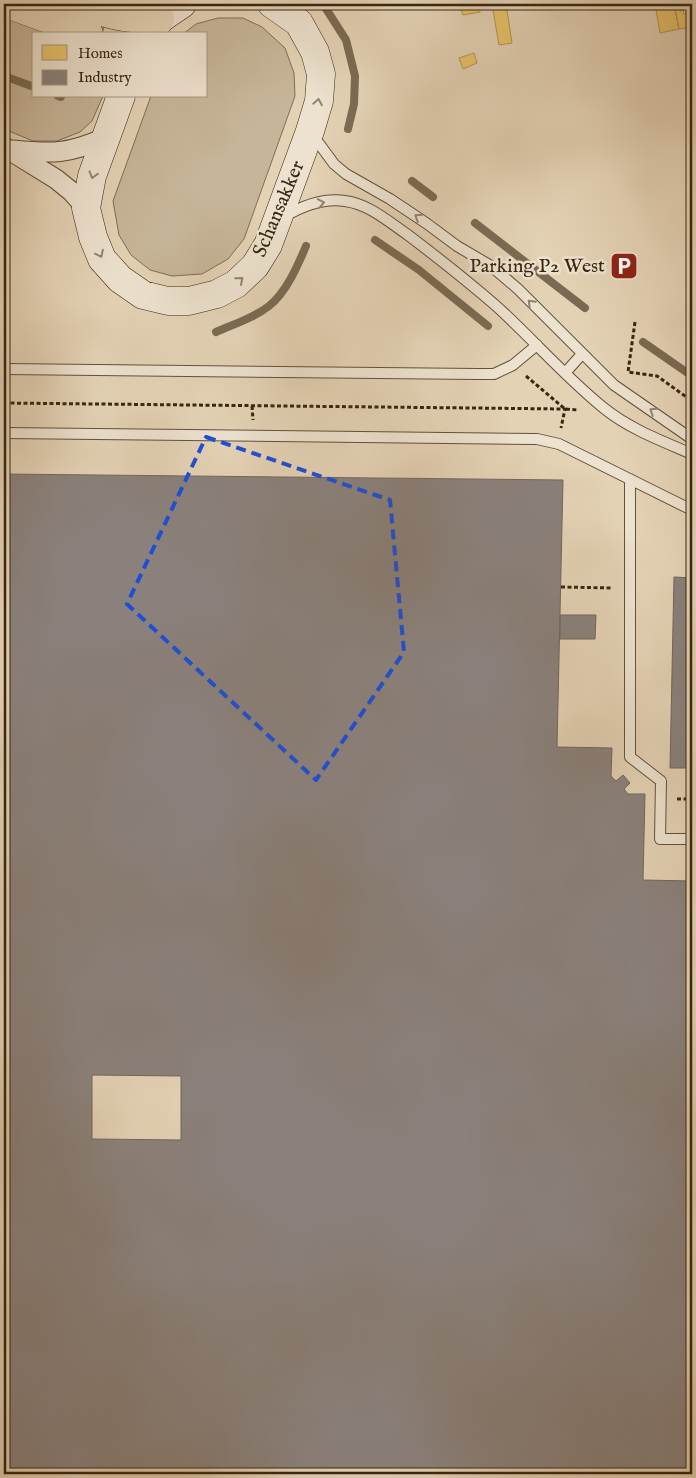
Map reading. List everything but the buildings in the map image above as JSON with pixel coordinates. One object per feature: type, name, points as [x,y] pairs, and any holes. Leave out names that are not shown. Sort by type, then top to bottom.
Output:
[{"type":"highway","points":[[7,4],[84,32]]},
{"type":"highway","points":[[78,4],[105,14],[137,20],[155,26]]},
{"type":"street","points":[[155,26],[182,4]]},
{"type":"street","name":"Schansakker","points":[[120,98],[92,176],[86,208],[93,238],[102,259],[120,279],[143,295],[168,301],[189,301],[217,294],[236,284],[254,266],[268,245],[310,131],[319,101],[321,74],[315,52],[299,23],[272,4]]},
{"type":"street","points":[[7,149],[46,153],[65,152],[105,138]]},
{"type":"street","points":[[7,149],[56,178],[86,208]]},
{"type":"lane","points":[[310,131],[334,164],[346,174],[390,199],[457,246],[491,266],[518,290],[614,385],[692,439]]},
{"type":"lane","points":[[277,222],[300,207],[324,201],[345,201],[362,206],[381,216],[444,262],[495,305],[606,410],[643,433],[692,454]]},
{"type":"lane","points":[[4,369],[494,374],[513,365],[536,345]]},
{"type":"lane","points":[[565,373],[582,354]]},
{"type":"lane","points":[[4,433],[537,439],[559,444],[692,510]]},
{"type":"lane","points":[[630,479],[630,757],[662,781],[660,839],[692,839]]},
{"type":"path","points":[[635,322],[628,372],[657,376],[692,401]]},
{"type":"path","points":[[520,371],[565,409]]},
{"type":"path","points":[[4,403],[582,410]]},
{"type":"path","points":[[560,429],[565,409]]},
{"type":"path","points":[[561,587],[619,588]]},
{"type":"highlighted area","points":[[206,437],[390,500],[404,652],[316,780],[127,604]]},
{"type":"shaded area","points":[[4,4],[110,4],[103,32],[32,32],[32,98],[102,98],[92,121],[80,132],[57,141],[33,141],[4,129]]},
{"type":"shaded area","points":[[218,18],[243,18],[262,27],[285,48],[294,73],[295,96],[244,239],[228,259],[202,274],[172,276],[150,270],[131,255],[119,235],[113,201],[150,98],[208,98],[208,32],[186,32],[196,24]]},
{"type":"waterway","points":[[323,4],[346,40],[355,76],[354,104],[348,129]]},
{"type":"waterway","points":[[4,76],[32,86]]},
{"type":"waterway","points":[[412,181],[433,197]]},
{"type":"waterway","points":[[475,223],[585,308]]},
{"type":"waterway","points":[[375,240],[419,270],[488,326]]},
{"type":"waterway","points":[[216,332],[257,314],[269,306],[281,294],[291,278],[306,246]]},
{"type":"waterway","points":[[643,342],[692,376]]},
{"type":"place","name":"Parking P2 West","points":[[624,266]]}]
